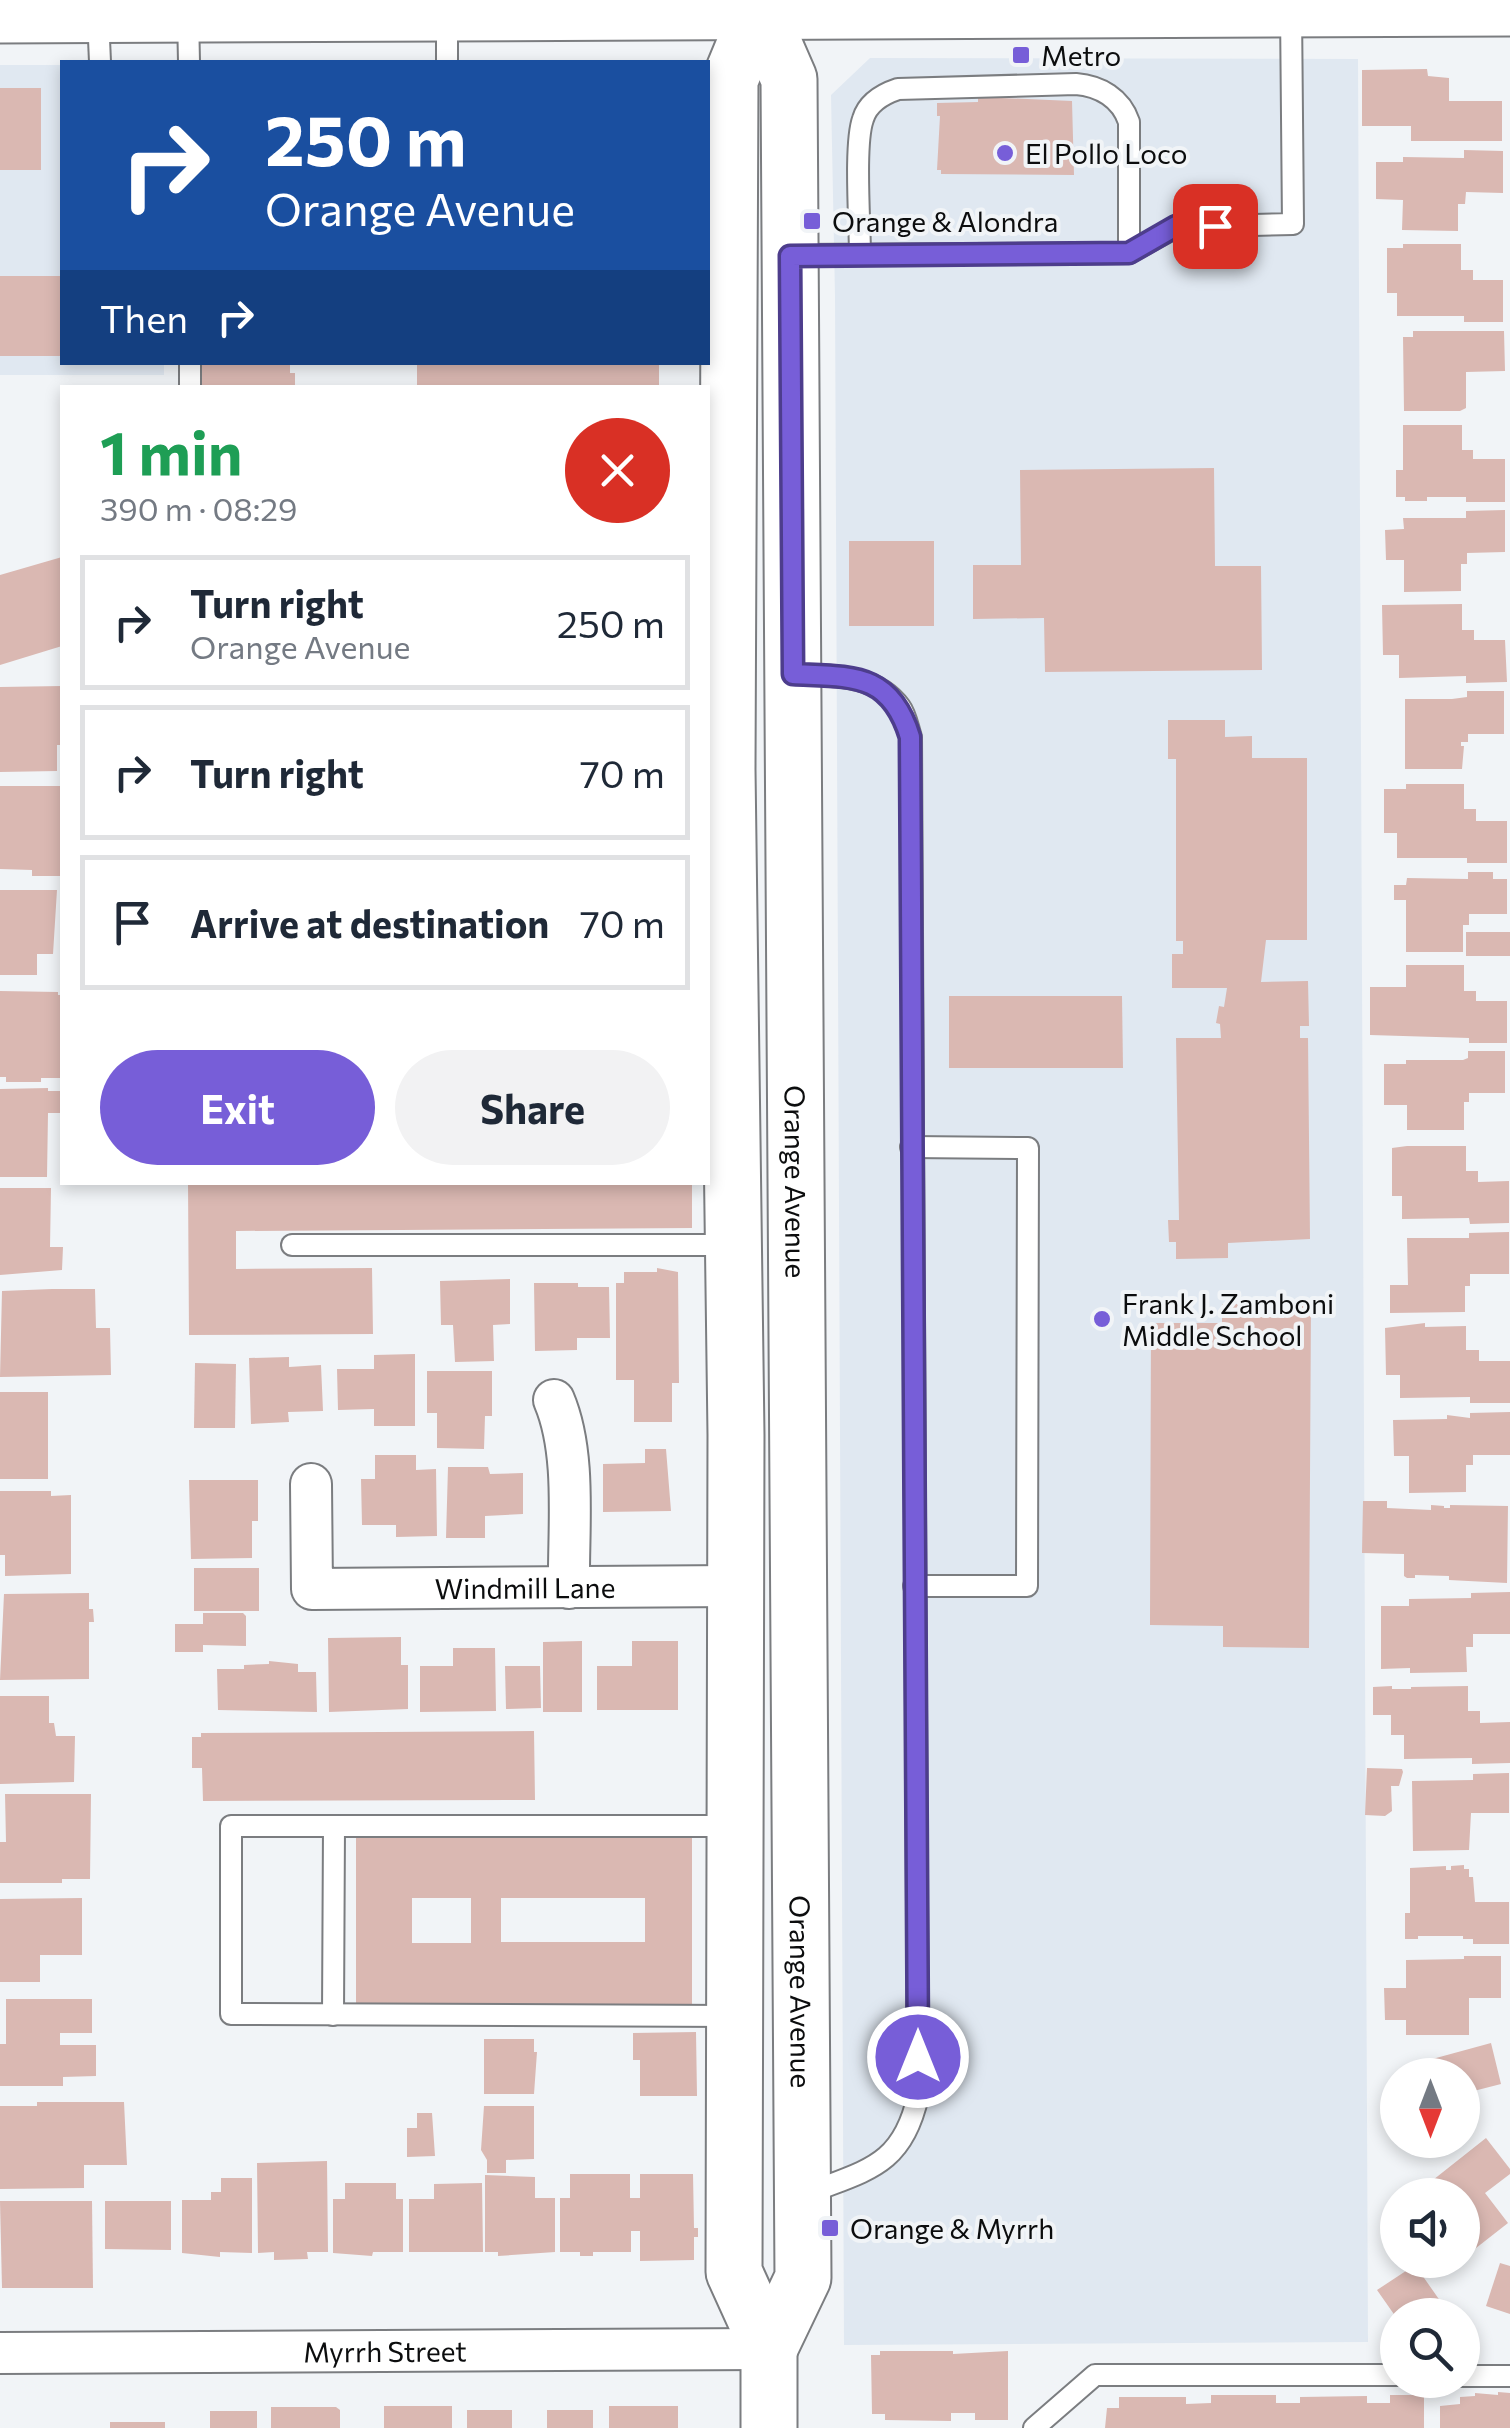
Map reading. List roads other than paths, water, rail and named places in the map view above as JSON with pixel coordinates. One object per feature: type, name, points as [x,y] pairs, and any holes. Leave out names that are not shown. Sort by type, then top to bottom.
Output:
[{"type":"street","points":[[0,15],[99,38],[447,37],[759,5],[1510,8]]},
{"type":"street","name":"Orange Avenue","points":[[759,5],[789,79],[803,2278],[769,2349]]},
{"type":"street","name":"Orange Avenue","points":[[759,5],[730,80],[718,319],[718,543],[727,770],[736,1586],[734,2272],[769,2349],[770,2428]]},
{"type":"street","points":[[554,1400],[564,1422],[567,1447],[569,1588]]},
{"type":"street","name":"Windmill Lane","points":[[311,1484],[312,1589],[736,1586]]},
{"type":"street","name":"Myrrh Street","points":[[0,2353],[769,2349]]},
{"type":"lane","points":[[790,256],[1129,253],[1176,226],[1293,224],[1291,9]]},
{"type":"lane","points":[[860,256],[860,134],[869,106],[882,95],[898,89],[1076,84],[1105,92],[1126,111],[1129,253]]},
{"type":"lane","points":[[793,674],[857,678],[901,708],[910,737],[918,2096],[912,2124],[900,2147],[880,2163],[802,2196]]},
{"type":"lane","points":[[911,1147],[1028,1148],[1027,1586],[914,1586]]},
{"type":"lane","points":[[292,1246],[732,1245]]},
{"type":"lane","points":[[735,2016],[232,2014],[232,1826],[736,1826]]},
{"type":"lane","points":[[333,2015],[334,1826]]},
{"type":"lane","points":[[1034,2428],[1096,2375],[1380,2376]]},
{"type":"lane","points":[[1480,2376],[1510,2376]]},
{"type":"place","name":"Metro","points":[[1021,55]]},
{"type":"place","name":"El Pollo Loco","points":[[1005,153]]},
{"type":"place","name":"Orange & Alondra","points":[[812,221]]},
{"type":"place","name":"Frank J. Zamboni Middle School","points":[[1102,1319]]},
{"type":"place","name":"Orange & Myrrh","points":[[830,2228]]}]
